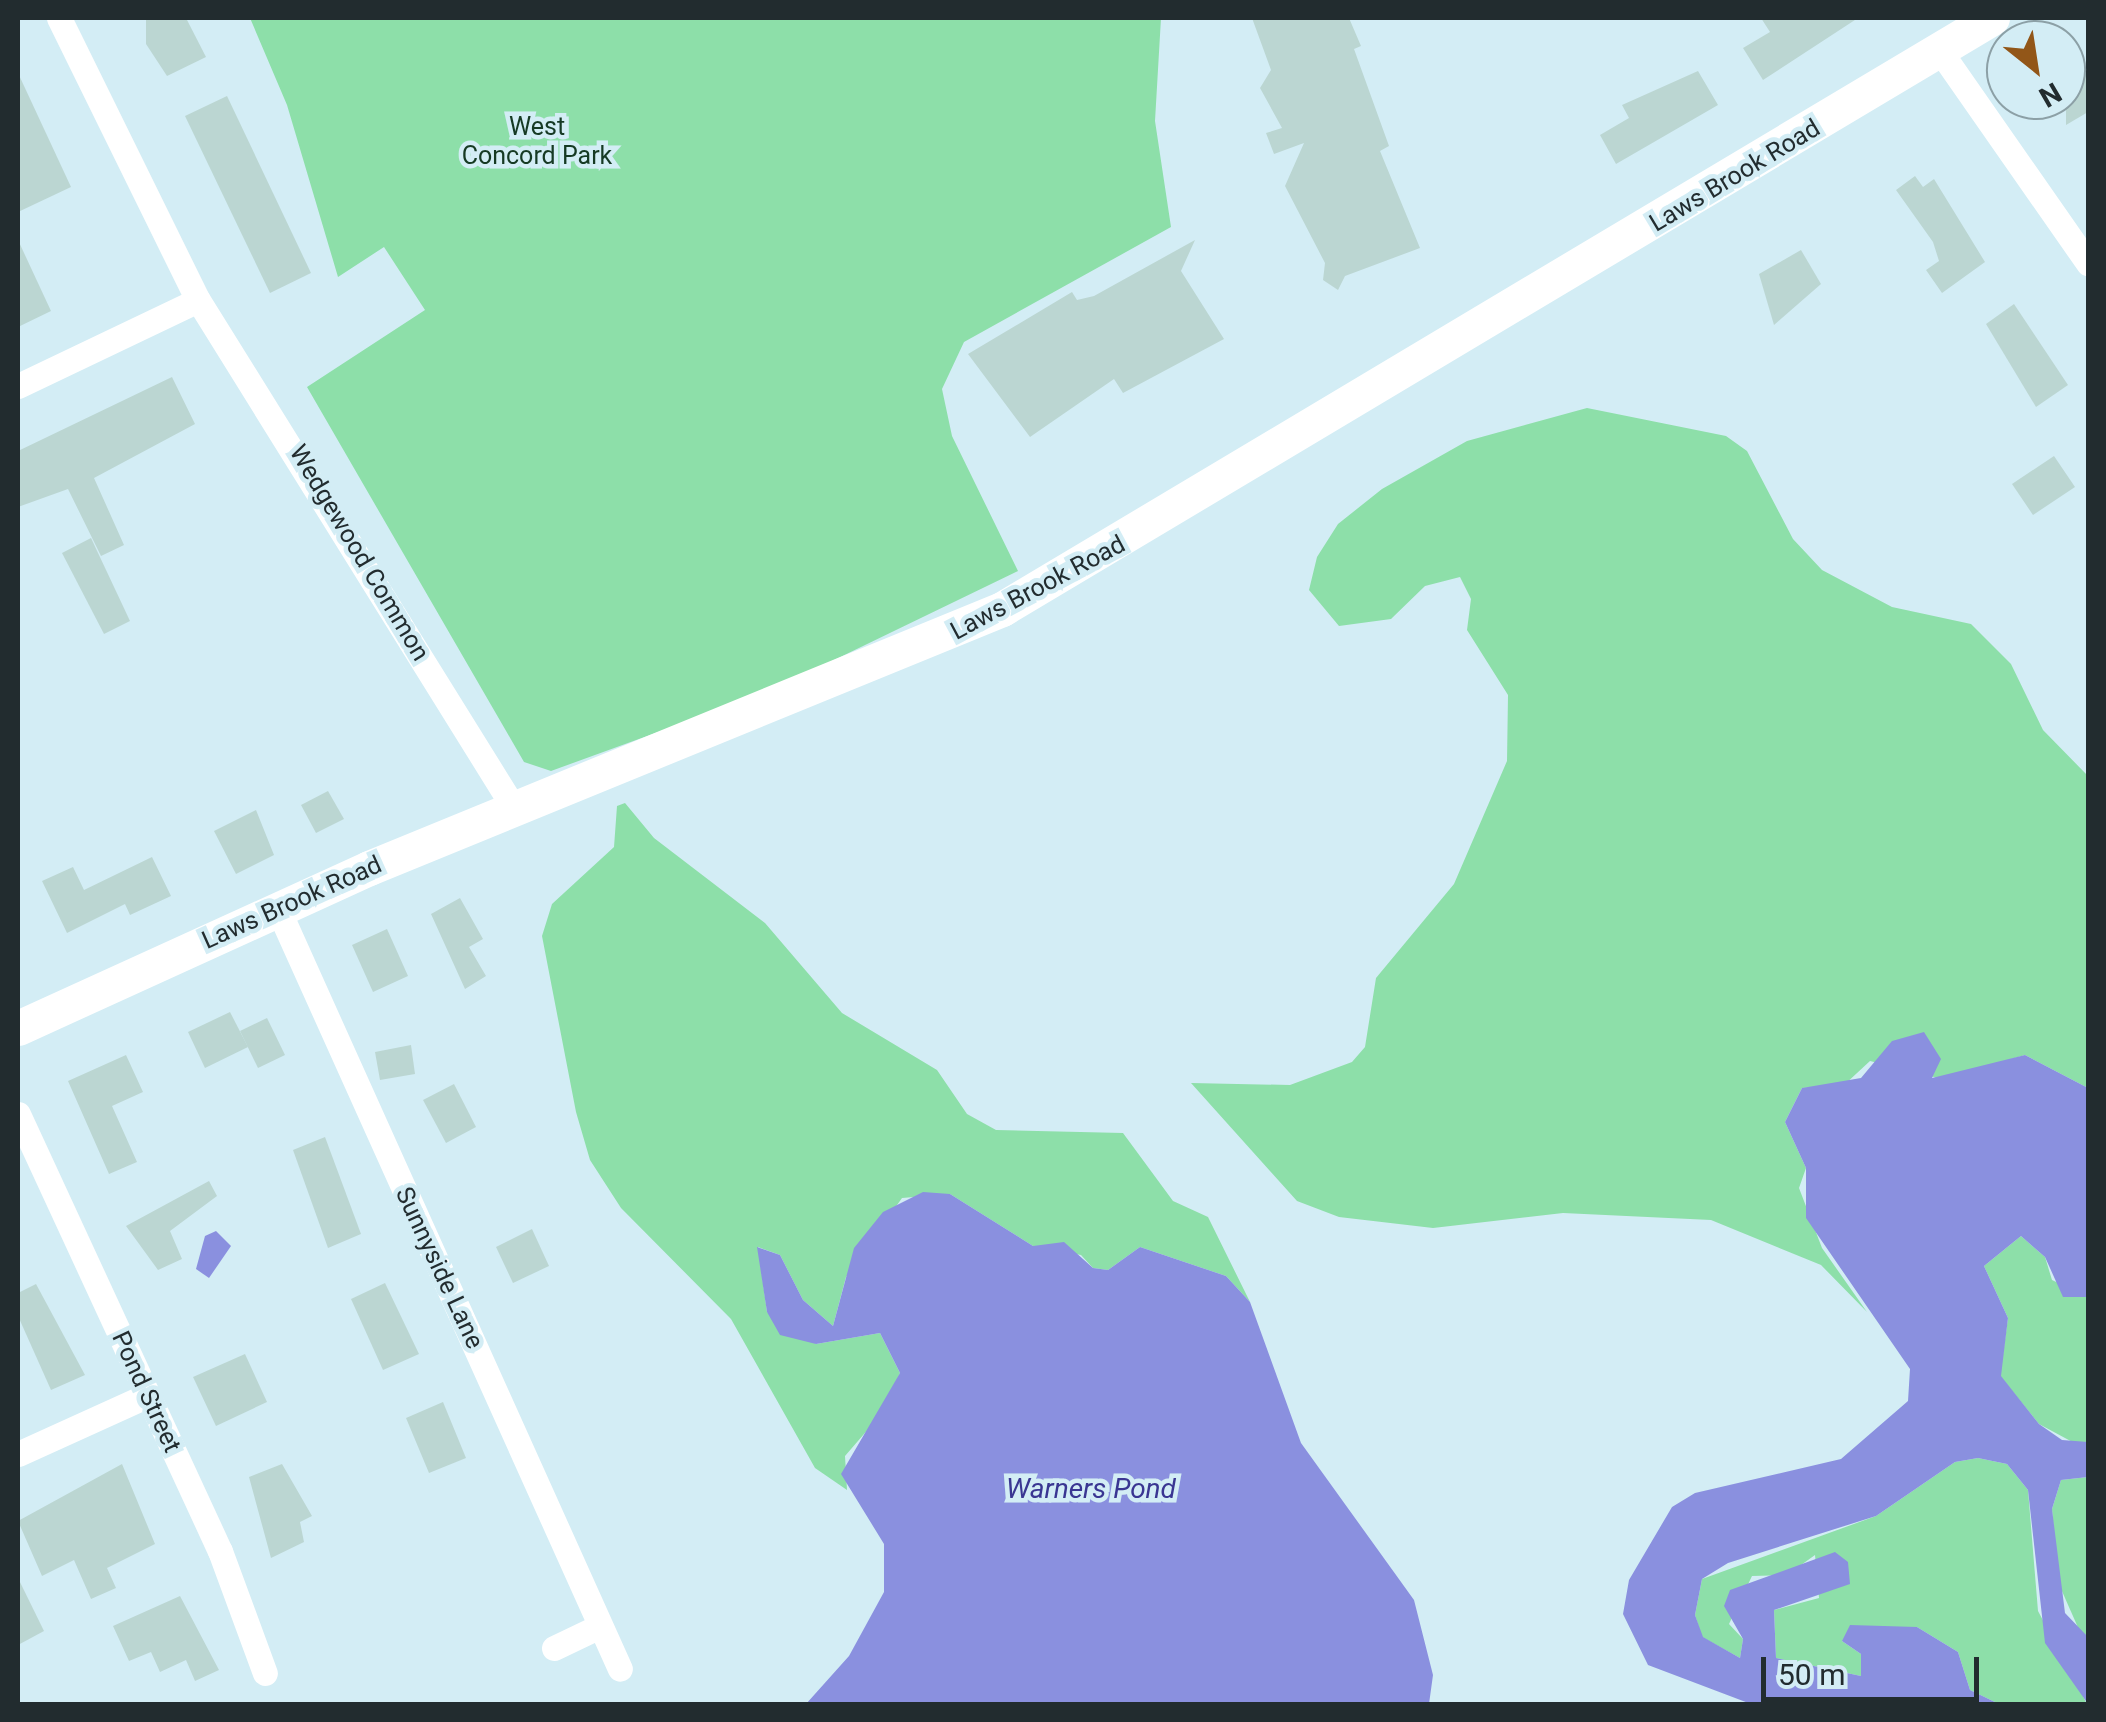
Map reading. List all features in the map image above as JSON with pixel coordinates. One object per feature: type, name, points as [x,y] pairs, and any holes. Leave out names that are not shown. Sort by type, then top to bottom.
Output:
[{"type":"street","name":"Wedgewood Common","points":[[59,18],[198,300],[514,808]]},
{"type":"street","name":"Laws Brook Road","points":[[18,1028],[278,909],[514,808],[840,683],[1036,592],[1992,18]]},
{"type":"street","points":[[1940,52],[2088,263]]},
{"type":"street","points":[[18,386],[198,300]]},
{"type":"street","name":"Sunnyside Lane","points":[[278,909],[620,1668]]},
{"type":"street","name":"Pond Street","points":[[18,1114],[146,1396],[265,1673]]},
{"type":"street","points":[[18,1454],[146,1396]]},
{"type":"street","points":[[554,1648],[600,1626]]},
{"type":"green space","name":"West Concord Park","points":[[250,18],[1161,18],[1155,121],[1171,227],[964,342],[942,389],[952,436],[1018,571],[768,692],[551,771],[524,762],[307,387],[425,310],[384,247],[338,277],[287,105]]},
{"type":"green space","points":[[1587,408],[1726,436],[1747,451],[1793,539],[1822,570],[1892,607],[1971,624],[2011,664],[2043,730],[2088,776],[2088,1088],[2025,1055],[1942,1079],[1870,1061],[1843,1086],[1802,1088],[1785,1122],[1806,1168],[1799,1188],[1822,1248],[1867,1312],[1821,1265],[1711,1220],[1563,1213],[1433,1228],[1339,1217],[1297,1201],[1191,1083],[1290,1085],[1352,1062],[1365,1047],[1376,978],[1454,884],[1507,761],[1508,695],[1467,630],[1471,599],[1460,577],[1425,586],[1391,619],[1339,626],[1309,590],[1317,557],[1338,524],[1382,489],[1467,441]]},
{"type":"green space","points":[[625,803],[654,838],[765,923],[842,1013],[937,1070],[967,1114],[996,1130],[1123,1133],[1173,1201],[1208,1217],[1250,1302],[1226,1276],[1140,1247],[1108,1270],[1093,1268],[1081,1255],[1033,1246],[950,1194],[902,1198],[846,1277],[833,1326],[803,1300],[780,1255],[758,1247],[767,1312],[816,1344],[880,1333],[900,1373],[883,1412],[845,1456],[847,1490],[815,1468],[731,1319],[621,1208],[590,1160],[576,1112],[542,936],[552,904],[614,847],[617,806]]},
{"type":"green space","points":[[2021,1236],[2045,1257],[2052,1280],[2088,1297],[2088,1442],[2078,1445],[2039,1424],[2000,1376],[2008,1318],[1984,1266]]},
{"type":"green space","points":[[1978,1458],[2007,1464],[2028,1490],[2038,1611],[2087,1704],[1999,1704],[1970,1690],[1958,1652],[1917,1627],[1842,1641],[1861,1654],[1861,1676],[1776,1658],[1774,1610],[1819,1598],[1815,1555],[1787,1575],[1752,1576],[1729,1624],[1743,1639],[1740,1658],[1702,1637],[1695,1615],[1702,1579],[1876,1516],[1955,1462]]},
{"type":"green space","points":[[2088,1477],[2088,1637],[2083,1639],[2058,1582],[2052,1509],[2061,1480]]},
{"type":"water","points":[[1924,1032],[1941,1059],[1932,1078],[2025,1055],[2088,1088],[2088,1297],[2063,1297],[2045,1257],[2021,1236],[1984,1266],[2008,1318],[2001,1376],[2039,1424],[2062,1440],[2088,1442],[2088,1477],[2061,1480],[2052,1509],[2065,1613],[2088,1637],[2088,1704],[2045,1643],[2028,1490],[2007,1464],[1978,1458],[1955,1462],[1876,1516],[1728,1563],[1702,1579],[1695,1615],[1703,1637],[1740,1658],[1743,1639],[1724,1606],[1730,1590],[1835,1552],[1848,1562],[1850,1584],[1774,1610],[1776,1658],[1861,1676],[1861,1654],[1842,1641],[1850,1625],[1917,1627],[1958,1652],[1970,1690],[1999,1704],[1751,1704],[1648,1665],[1623,1614],[1629,1580],[1672,1507],[1695,1493],[1841,1459],[1908,1401],[1910,1369],[1806,1218],[1806,1168],[1785,1122],[1802,1088],[1861,1078],[1892,1041]]},
{"type":"water","name":"Warners Pond","points":[[923,1192],[950,1194],[1033,1246],[1064,1242],[1093,1268],[1108,1270],[1140,1247],[1226,1276],[1250,1302],[1301,1443],[1414,1600],[1433,1675],[1429,1704],[806,1704],[849,1656],[884,1592],[884,1544],[841,1474],[900,1373],[880,1333],[816,1344],[780,1335],[767,1312],[757,1247],[780,1255],[803,1300],[833,1326],[854,1248],[883,1212]]},
{"type":"water","points":[[216,1231],[231,1246],[209,1278],[196,1269],[205,1236]]},
{"type":"building","points":[[146,18],[186,18],[206,57],[167,76],[146,44]]},
{"type":"building","points":[[1252,18],[1349,18],[1361,46],[1354,49],[1389,146],[1380,151],[1420,248],[1345,276],[1338,290],[1323,280],[1325,263],[1285,186],[1304,143],[1274,154],[1266,133],[1282,128],[1260,88],[1271,70]]},
{"type":"building","points":[[1761,18],[1858,18],[1763,80],[1743,48],[1770,32]]},
{"type":"building","points":[[1698,71],[1718,105],[1616,164],[1600,135],[1629,118],[1622,105]]},
{"type":"building","points":[[2088,72],[2086,113],[2086,73]]},
{"type":"building","points":[[18,73],[71,187],[18,212]]},
{"type":"building","points":[[227,96],[311,273],[270,293],[185,116]]},
{"type":"building","points":[[1915,176],[1923,187],[1934,179],[1985,262],[1942,293],[1926,270],[1939,261],[1933,242],[1896,190]]},
{"type":"building","points":[[18,240],[51,311],[18,327]]},
{"type":"building","points":[[1195,240],[1181,271],[1224,339],[1123,393],[1114,379],[1030,437],[968,354],[1072,292],[1077,300],[1094,296]]},
{"type":"building","points":[[1801,250],[1821,284],[1774,325],[1759,274]]},
{"type":"building","points":[[2014,304],[2068,385],[2036,407],[1986,324]]},
{"type":"building","points":[[172,377],[195,424],[94,478],[124,545],[101,556],[68,489],[18,507],[18,451]]},
{"type":"building","points":[[2054,456],[2075,487],[2033,515],[2012,484]]},
{"type":"building","points":[[91,538],[130,621],[104,634],[62,553]]},
{"type":"building","points":[[328,791],[344,819],[316,833],[301,805]]},
{"type":"building","points":[[256,810],[274,855],[236,874],[214,831]]},
{"type":"building","points":[[152,857],[171,896],[130,915],[125,904],[67,933],[42,881],[73,867],[84,890]]},
{"type":"building","points":[[460,898],[483,939],[469,947],[486,976],[465,989],[431,914]]},
{"type":"building","points":[[387,929],[408,976],[373,992],[352,945]]},
{"type":"building","points":[[230,1012],[248,1047],[205,1068],[188,1032]]},
{"type":"building","points":[[267,1018],[285,1055],[258,1068],[240,1031]]},
{"type":"building","points":[[411,1045],[415,1074],[380,1080],[375,1052]]},
{"type":"building","points":[[126,1055],[143,1092],[112,1106],[137,1162],[109,1174],[68,1081]]},
{"type":"building","points":[[454,1084],[476,1127],[446,1143],[423,1100]]},
{"type":"building","points":[[325,1137],[361,1234],[328,1248],[293,1150]]},
{"type":"building","points":[[209,1181],[217,1196],[170,1231],[182,1259],[158,1270],[126,1226]]},
{"type":"building","points":[[532,1229],[549,1266],[513,1283],[496,1247]]},
{"type":"building","points":[[385,1283],[419,1354],[383,1370],[351,1299]]},
{"type":"building","points":[[36,1284],[85,1375],[51,1390],[18,1316],[18,1293]]},
{"type":"building","points":[[245,1354],[267,1402],[216,1426],[193,1377]]},
{"type":"building","points":[[443,1402],[466,1458],[429,1473],[406,1418]]},
{"type":"building","points":[[122,1464],[155,1544],[107,1568],[116,1588],[91,1599],[74,1560],[42,1576],[18,1521]]},
{"type":"building","points":[[282,1464],[312,1516],[300,1522],[304,1542],[271,1558],[249,1477]]},
{"type":"building","points":[[18,1578],[44,1631],[18,1645]]},
{"type":"building","points":[[180,1596],[219,1670],[195,1681],[186,1660],[160,1672],[151,1652],[129,1661],[113,1626]]}]
